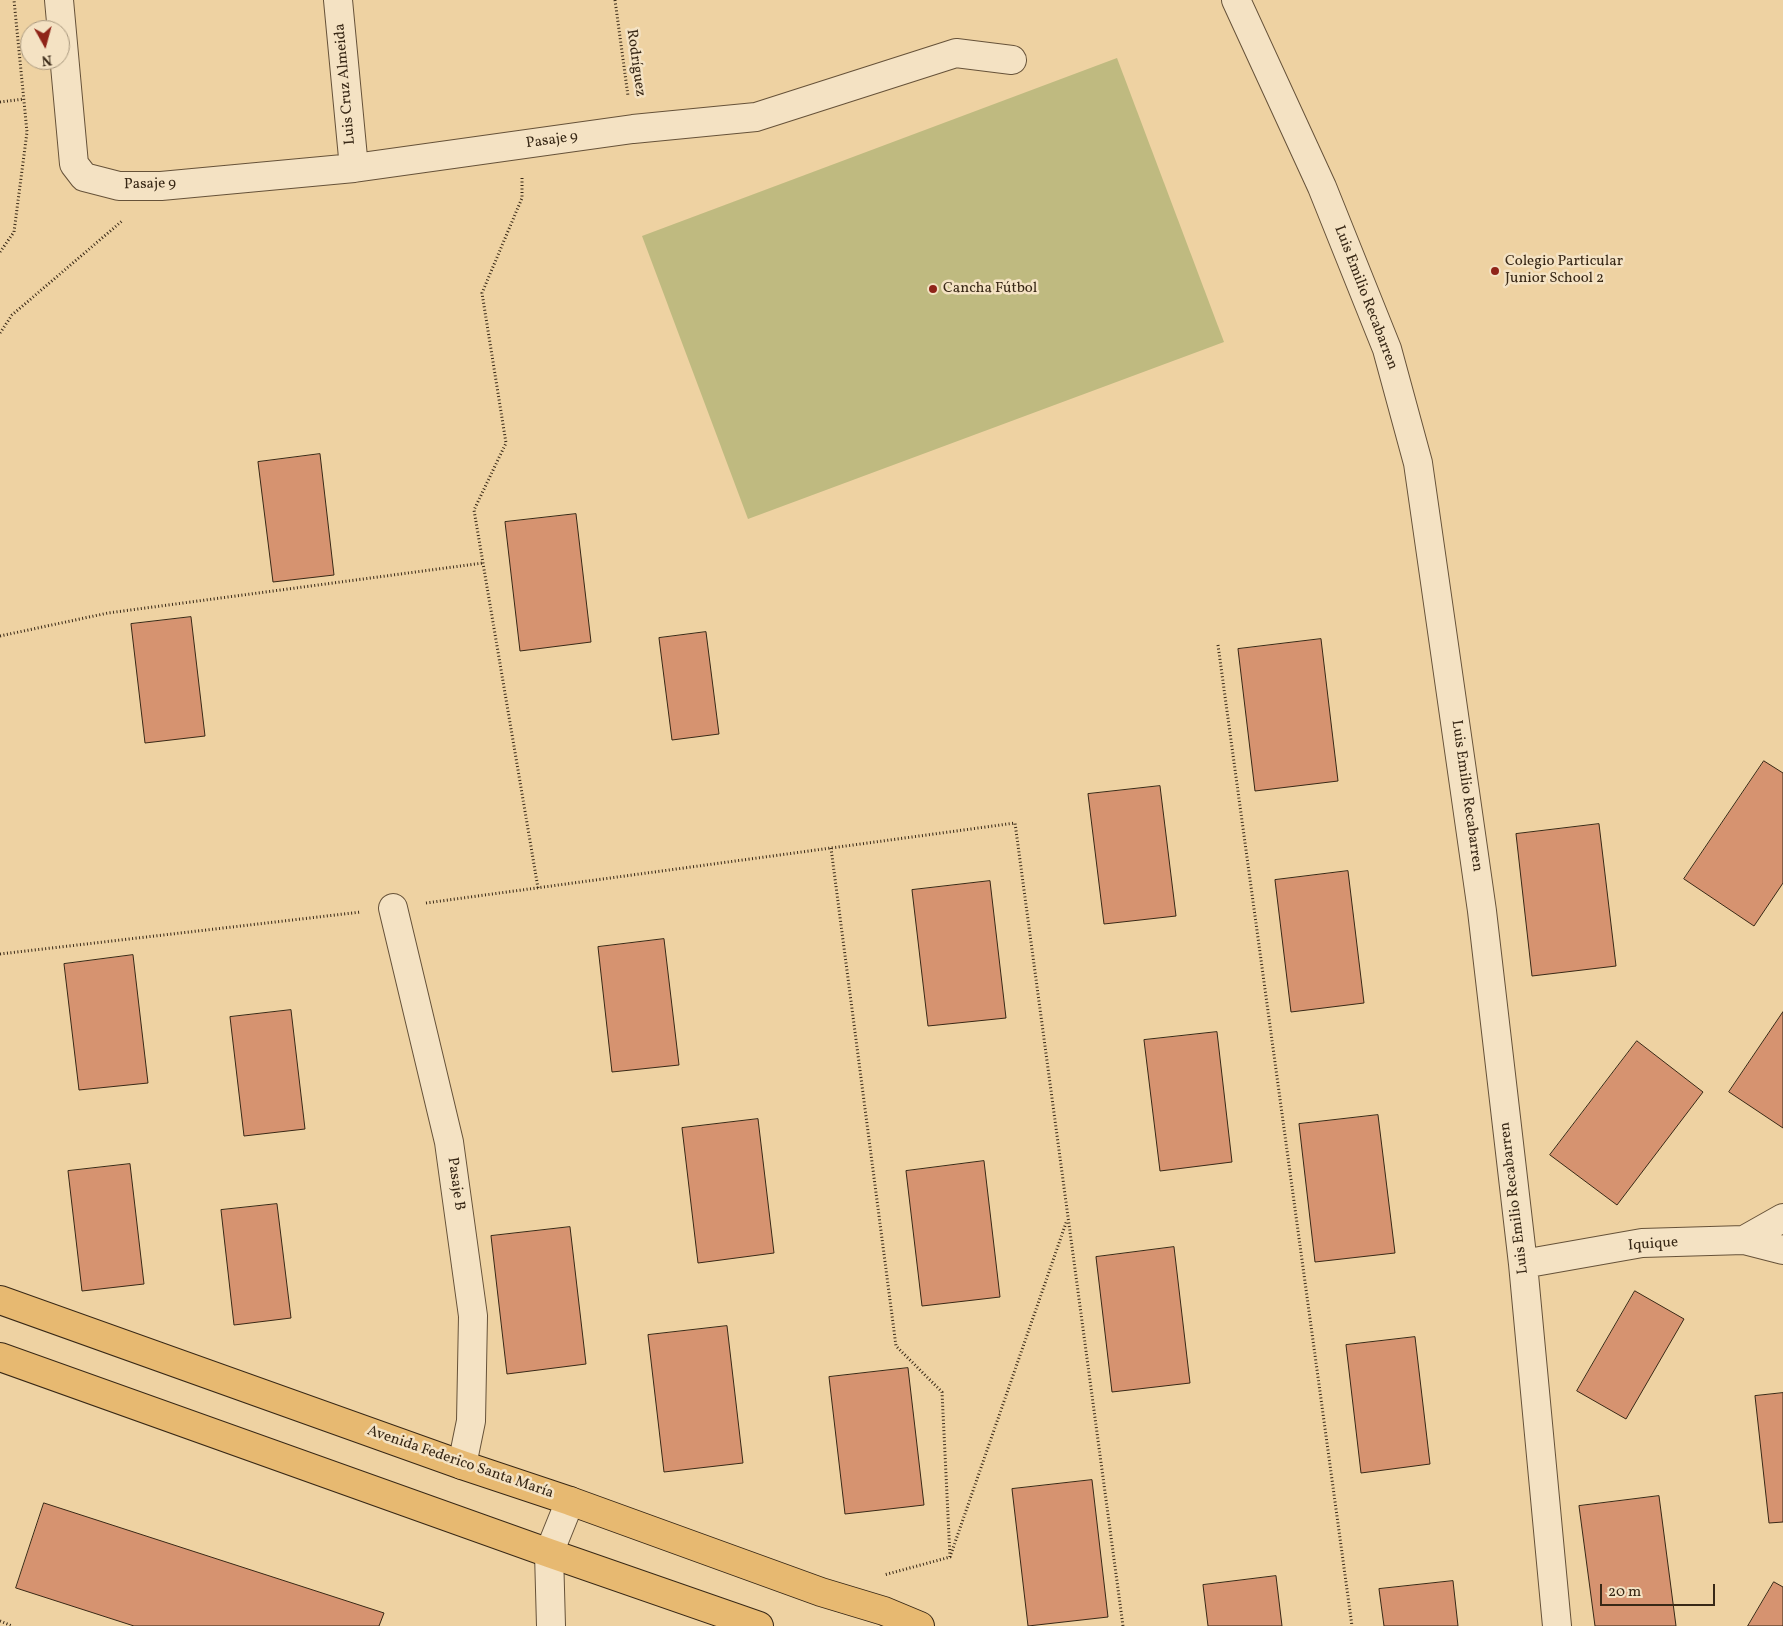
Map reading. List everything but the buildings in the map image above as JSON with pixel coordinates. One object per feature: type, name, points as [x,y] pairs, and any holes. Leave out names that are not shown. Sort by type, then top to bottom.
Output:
[{"type":"main road","name":"Avenida Federico Santa María","points":[[0,1300],[462,1465],[570,1501],[820,1592],[884,1611],[920,1626]]},
{"type":"main road","points":[[0,1357],[759,1626]]},
{"type":"street","name":"Pasaje 9","points":[[59,0],[74,164],[84,177],[120,186],[162,186],[354,168],[633,129],[756,118],[956,53],[1012,60]]},
{"type":"street","name":"Luis Cruz Almeida","points":[[338,0],[354,168]]},
{"type":"street","name":"Luis Emilio Recabarren","points":[[1236,0],[1322,188],[1383,340],[1418,464],[1482,911],[1523,1264],[1557,1626]]},
{"type":"street","name":"Pasaje B","points":[[393,908],[449,1142],[473,1316],[472,1421],[462,1465]]},
{"type":"street","points":[[1744,1240],[1783,1218]]},
{"type":"street","name":"Iquique","points":[[1523,1264],[1642,1243],[1744,1240],[1783,1250]]},
{"type":"street","points":[[551,1626],[549,1553],[570,1501]]},
{"type":"path","points":[[0,252],[14,232],[27,132],[14,0]]},
{"type":"path","name":"Rodríguez","points":[[615,0],[633,129]]},
{"type":"path","points":[[0,102],[24,99]]},
{"type":"path","points":[[521,145],[522,198],[482,293],[506,443],[474,510],[538,888]]},
{"type":"path","points":[[0,333],[12,315],[162,186]]},
{"type":"path","points":[[0,636],[108,613],[482,563]]},
{"type":"path","points":[[1218,645],[1352,1626]]},
{"type":"path","points":[[0,954],[393,908],[1016,823],[1123,1626]]},
{"type":"path","points":[[831,848],[896,1346],[942,1392],[950,1557]]},
{"type":"path","points":[[950,1557],[1068,1218]]},
{"type":"path","points":[[876,1577],[950,1557]]},
{"type":"path","points":[[0,1620],[12,1626]]},
{"type":"shaded area","name":"Cancha Fútbol","points":[[1117,58],[1224,342],[748,519],[642,236]]},
{"type":"place","name":"Colegio Particular Junior School 2","points":[[1495,271]]},
{"type":"place","name":"Cancha Fútbol","points":[[933,289]]}]
